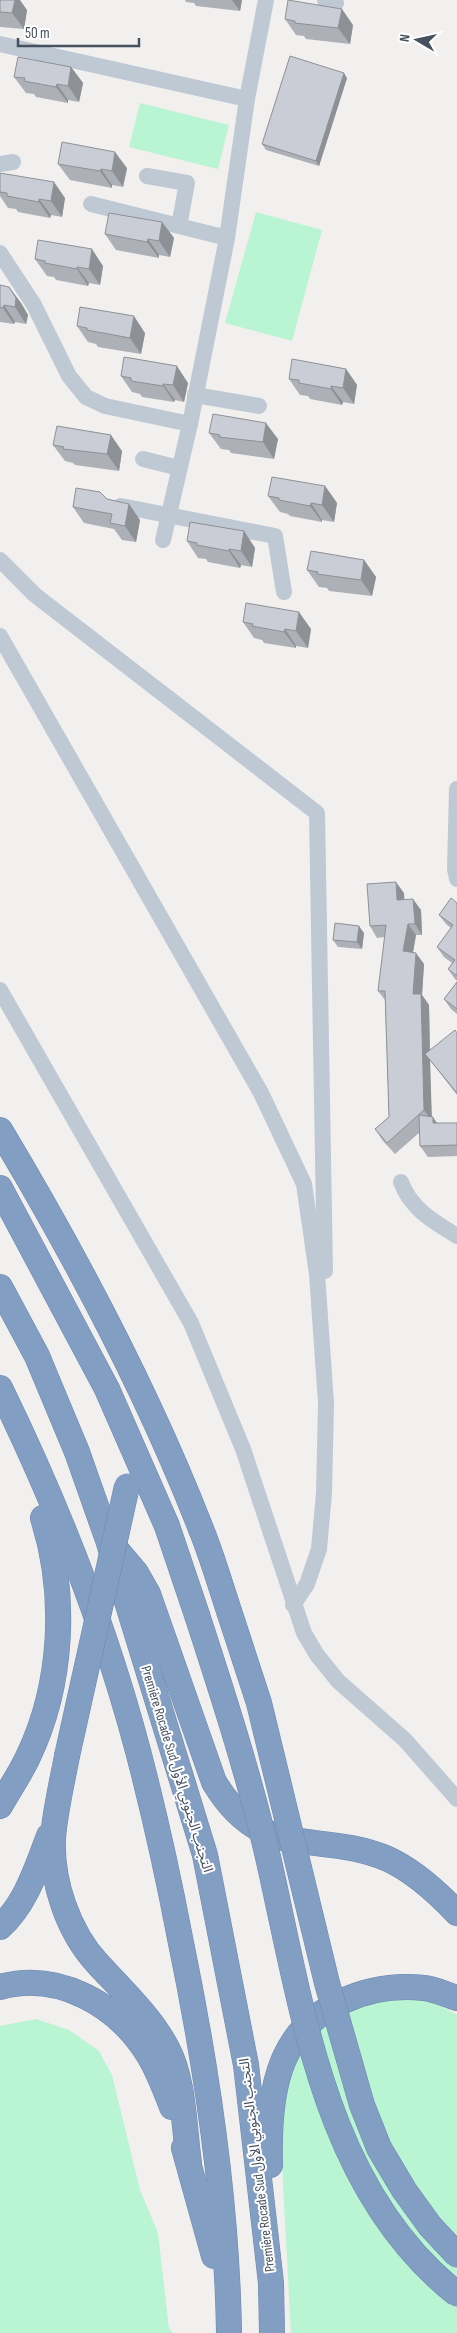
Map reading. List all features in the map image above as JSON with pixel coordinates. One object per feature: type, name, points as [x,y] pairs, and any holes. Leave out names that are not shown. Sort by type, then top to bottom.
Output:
[{"type":"highway","points":[[0,1130],[61,1236],[132,1374],[201,1529],[259,1703],[327,1983],[362,2105],[379,2148],[404,2190],[430,2226],[457,2255]]},
{"type":"highway","points":[[0,1188],[107,1389],[167,1526],[240,1751],[268,1858],[299,2005],[333,2115],[354,2163],[376,2205],[402,2240],[457,2294]]},
{"type":"highway","name":"Première Rocade Sud التجنب الجنوبي الأول","points":[[0,1287],[37,1356],[78,1452],[108,1540],[205,1855],[246,2065],[271,2283],[272,2333]]},
{"type":"highway","points":[[0,1388],[27,1443],[96,1617],[138,1749],[166,1865],[200,2032],[219,2180],[229,2322]]},
{"type":"highway","points":[[107,1389],[122,1448],[127,1486],[67,1756],[55,1819],[54,1863],[60,1893],[81,1942],[96,1962],[153,2026],[168,2049],[176,2074],[189,2163]]},
{"type":"highway","points":[[0,1806],[28,1756],[39,1729],[54,1670],[57,1639],[56,1574],[50,1540],[33,1485],[27,1443]]},
{"type":"highway","points":[[108,1540],[136,1572],[148,1594],[214,1782],[223,1798],[258,1829],[277,1838],[360,1851],[387,1859],[415,1875],[457,1913]]},
{"type":"highway","points":[[0,1927],[6,1922],[29,1887],[55,1819]]},
{"type":"highway","points":[[0,1987],[43,1983],[63,1987],[92,1998],[113,2014],[148,2054],[176,2117],[229,2322]]},
{"type":"highway","points":[[271,2283],[270,2154],[273,2100],[284,2060],[301,2032],[325,2011],[354,1995],[382,1987],[425,1988],[457,1998]]},
{"type":"street","points":[[163,540],[190,424],[228,238],[247,100],[266,0]]},
{"type":"street","points":[[0,44],[247,100]]},
{"type":"street","points":[[147,176],[187,183],[179,226]]},
{"type":"street","points":[[90,204],[228,238]]},
{"type":"street","points":[[0,253],[34,305],[69,376],[86,397],[105,406],[190,424]]},
{"type":"street","points":[[196,395],[259,406]]},
{"type":"street","points":[[143,459],[179,468]]},
{"type":"street","points":[[121,506],[275,536],[284,592]]},
{"type":"street","points":[[0,560],[35,595],[317,813],[324,1129],[326,1403],[324,1493],[319,1549],[307,1584],[293,1605]]},
{"type":"street","points":[[0,636],[261,1094],[304,1184],[317,1274],[326,1403]]},
{"type":"street","points":[[457,789],[455,869],[457,879]]},
{"type":"street","points":[[0,990],[191,1323],[243,1449],[293,1605],[304,1633],[317,1655],[338,1681],[405,1740],[457,1799]]},
{"type":"street","points":[[401,1182],[406,1195],[425,1216],[457,1236]]},
{"type":"green space","points":[[140,103],[229,125],[218,169],[129,147]]},
{"type":"green space","points":[[256,212],[322,230],[292,341],[225,323]]},
{"type":"green space","points":[[415,1997],[441,2006],[457,2015],[457,2333],[291,2333],[281,2148],[283,2085],[300,2047],[344,2007]]},
{"type":"green space","points":[[36,2019],[69,2030],[99,2051],[112,2075],[140,2190],[158,2233],[169,2329],[173,2333],[0,2333],[0,2026]]},
{"type":"building","points":[[0,0],[15,0],[12,13],[0,12]]},
{"type":"building","points":[[288,0],[342,9],[338,28],[295,23],[295,21],[285,19]]},
{"type":"building","points":[[290,56],[344,73],[316,161],[262,144]]},
{"type":"building","points":[[18,57],[71,67],[68,86],[57,84],[56,87],[24,81],[25,78],[14,77]]},
{"type":"building","points":[[62,142],[115,152],[112,171],[101,169],[100,171],[58,164]]},
{"type":"building","points":[[0,173],[54,182],[51,201],[39,199],[39,202],[7,196],[7,193],[0,192]]},
{"type":"building","points":[[109,213],[162,222],[159,241],[148,239],[147,242],[105,234]]},
{"type":"building","points":[[38,240],[92,249],[89,269],[77,267],[77,269],[45,263],[45,261],[35,259]]},
{"type":"building","points":[[0,285],[9,287],[16,298],[15,307],[4,305],[3,308],[0,307]]},
{"type":"building","points":[[80,307],[134,316],[130,338],[87,330],[87,328],[77,326]]},
{"type":"building","points":[[124,357],[177,366],[173,385],[163,384],[163,386],[131,381],[131,378],[121,376]]},
{"type":"building","points":[[292,359],[346,369],[343,388],[331,386],[331,389],[299,383],[299,380],[289,379]]},
{"type":"building","points":[[213,414],[266,423],[263,442],[219,437],[220,435],[209,433]]},
{"type":"building","points":[[57,426],[111,435],[107,454],[63,449],[64,447],[53,445]]},
{"type":"building","points":[[272,477],[325,486],[322,505],[311,503],[310,506],[268,496]]},
{"type":"building","points":[[76,488],[100,492],[107,499],[129,504],[125,526],[110,523],[112,514],[73,507]]},
{"type":"building","points":[[190,522],[244,531],[241,551],[229,549],[229,551],[197,545],[197,543],[187,541]]},
{"type":"building","points":[[311,551],[364,560],[361,580],[317,574],[318,572],[307,570]]},
{"type":"building","points":[[246,603],[299,612],[296,631],[285,629],[284,632],[252,626],[253,624],[243,622]]},
{"type":"building","points":[[396,882],[397,900],[413,899],[415,924],[408,924],[403,951],[416,953],[413,994],[421,994],[424,1110],[387,1143],[375,1129],[389,1117],[385,991],[378,991],[386,925],[370,926],[367,884]]},
{"type":"building","points":[[451,898],[457,903],[457,976],[448,969],[455,960],[437,947],[453,925],[439,915]]},
{"type":"building","points":[[335,923],[359,926],[357,942],[333,940]]},
{"type":"building","points":[[457,982],[457,1009],[444,999]]},
{"type":"building","points":[[455,1030],[457,1033],[457,1093],[425,1054]]},
{"type":"building","points":[[419,1115],[433,1117],[433,1123],[457,1123],[457,1145],[420,1146]]}]
